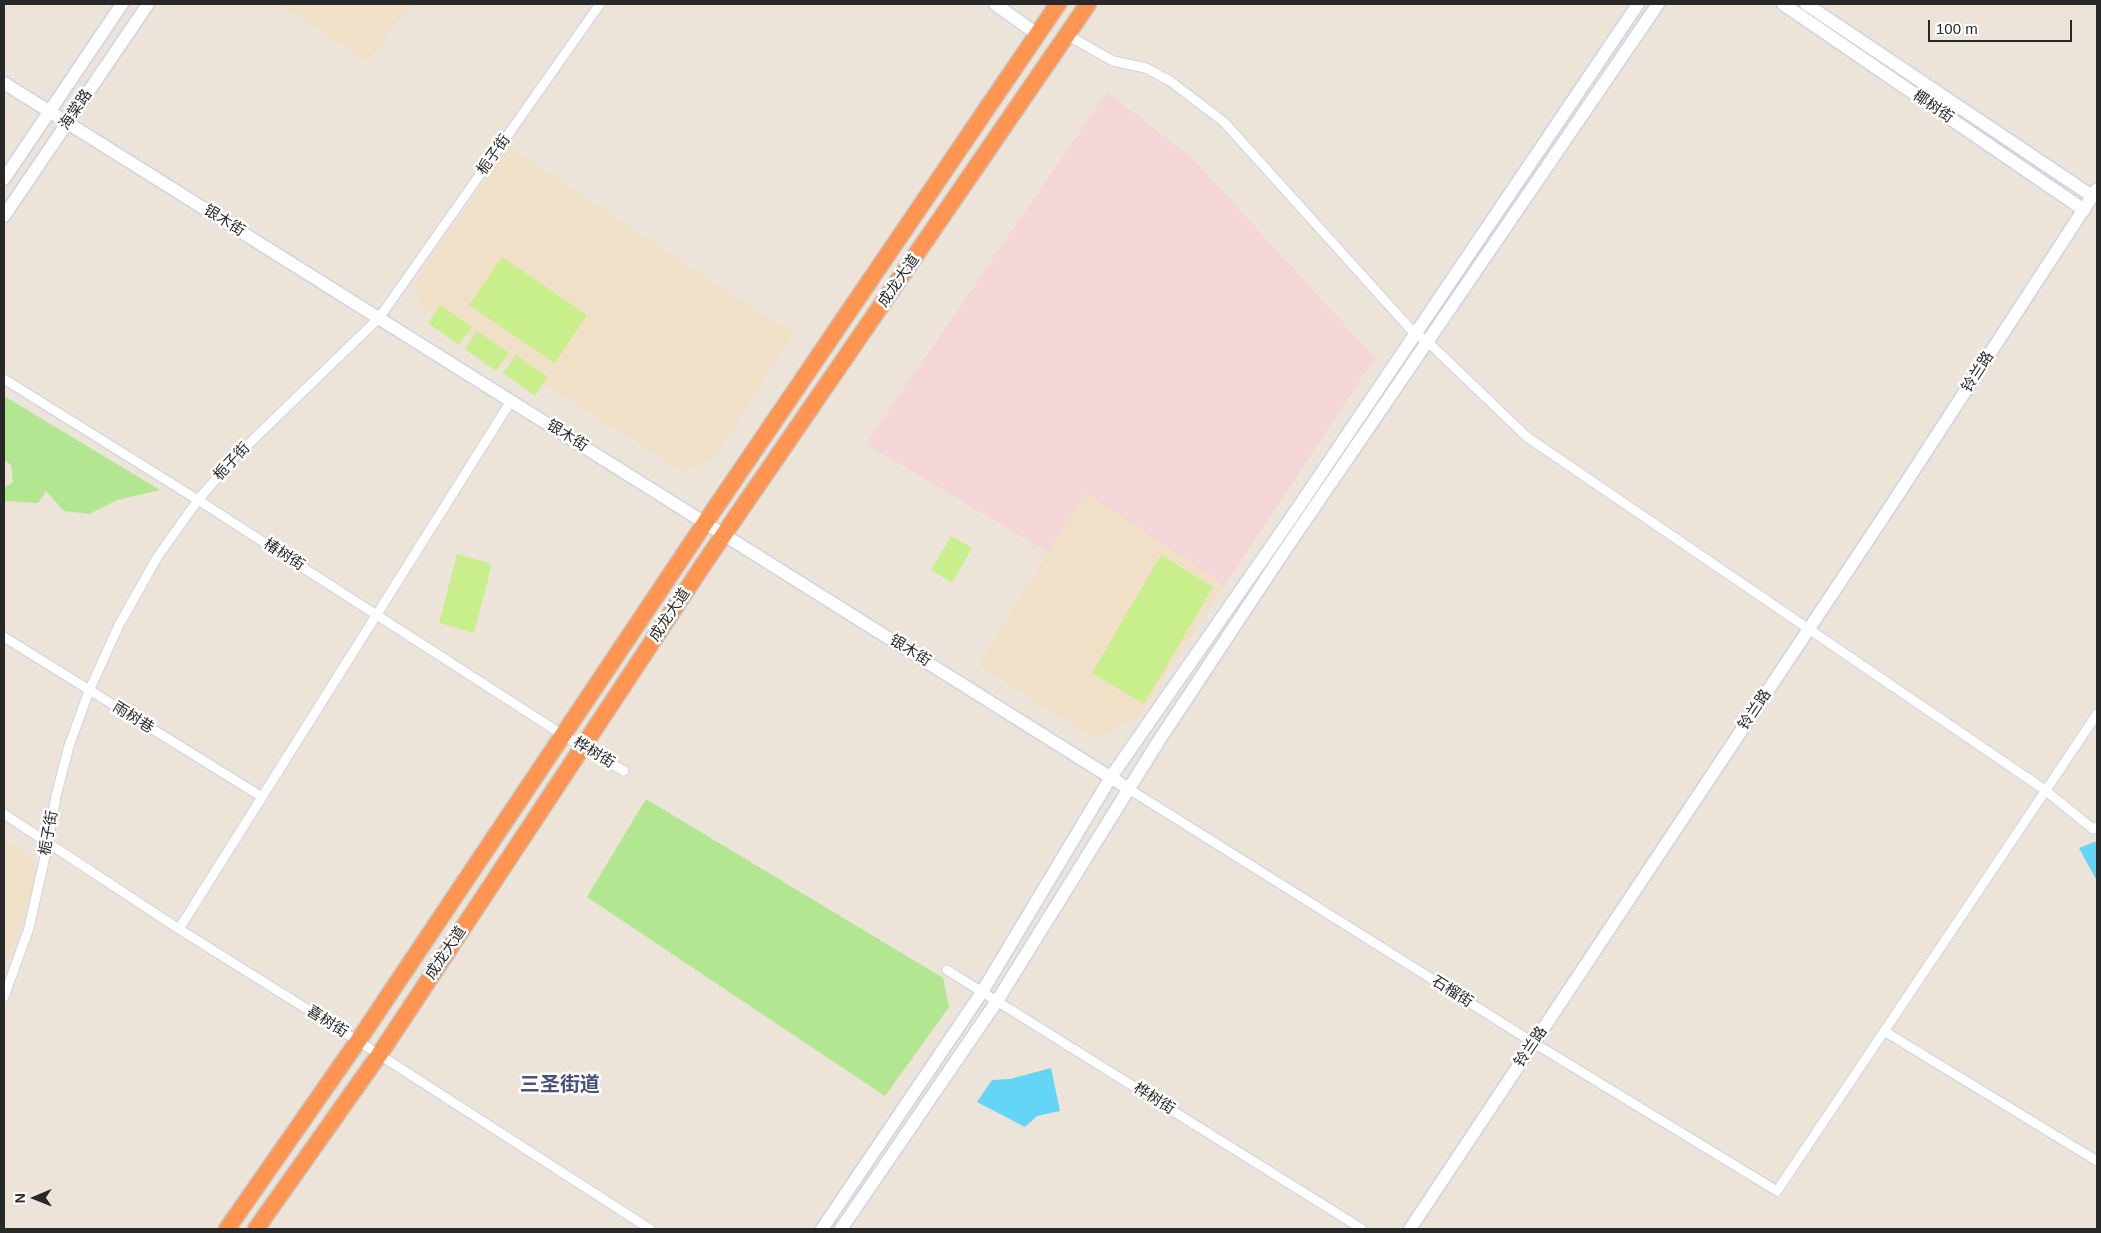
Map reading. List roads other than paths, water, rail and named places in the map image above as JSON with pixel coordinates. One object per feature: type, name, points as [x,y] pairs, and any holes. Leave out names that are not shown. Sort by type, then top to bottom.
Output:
[{"type":"highway","name":"成龙大道","points":[[227,1229],[358,1041],[705,523],[1058,4]]},
{"type":"highway","name":"成龙大道","points":[[256,1229],[379,1055],[724,535],[1088,4]]},
{"type":"street","name":"海棠路","points":[[4,179],[122,4]]},
{"type":"street","name":"海棠路","points":[[4,216],[148,4]]},
{"type":"street","name":"栀子街","points":[[4,996],[29,928],[48,843],[56,796],[69,746],[89,691],[119,625],[158,556],[198,500],[233,459],[380,318],[600,4]]},
{"type":"street","points":[[995,4],[1037,34]]},
{"type":"street","points":[[822,1229],[982,992],[1111,777],[1289,521],[1414,333],[1638,4]]},
{"type":"street","points":[[841,1229],[997,1001],[1129,789],[1281,556],[1658,4]]},
{"type":"street","name":"椰树街","points":[[1783,4],[2084,210]]},
{"type":"street","name":"椰树街","points":[[1806,4],[2095,193]]},
{"type":"street","points":[[1067,35],[1114,61],[1146,68],[1170,81],[1224,122],[1414,333],[1428,342],[1527,437],[2045,790],[2093,829],[2097,827]]},
{"type":"street","name":"银木街","points":[[4,83],[1129,789]]},
{"type":"street","name":"铃兰路","points":[[1410,1229],[1808,630],[2095,193]]},
{"type":"street","name":"椿树街","points":[[4,379],[198,500],[563,735]]},
{"type":"street","points":[[179,929],[510,401]]},
{"type":"street","name":"雨树巷","points":[[4,637],[262,797]]},
{"type":"street","points":[[2097,714],[1884,1031],[2097,1161]]},
{"type":"street","name":"桦树街","points":[[563,735],[624,771]]},
{"type":"street","name":"石榴街","points":[[1129,789],[1534,1043],[1777,1190],[1884,1031]]},
{"type":"street","name":"喜树街","points":[[4,814],[179,929],[358,1041],[650,1229]]},
{"type":"street","name":"桦树街","points":[[947,970],[1362,1229]]},
{"type":"water","points":[[2097,841],[2097,881],[2079,848]]},
{"type":"water","points":[[1051,1068],[1060,1111],[1037,1116],[1025,1127],[977,1102],[992,1080],[1010,1079]]},
{"type":"district","name":"三圣街道","points":[[560,1085]]}]
